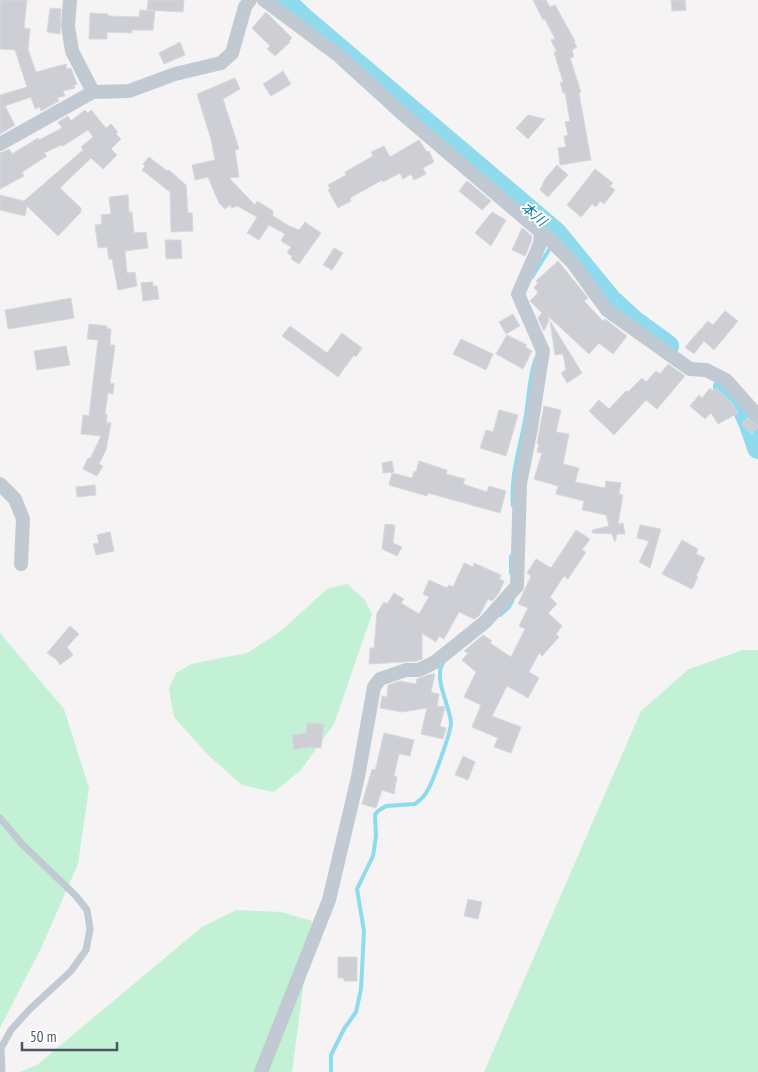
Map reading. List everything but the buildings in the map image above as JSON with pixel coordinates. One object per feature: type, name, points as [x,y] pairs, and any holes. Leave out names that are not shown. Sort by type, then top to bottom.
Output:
[{"type":"street","points":[[70,0],[68,26],[72,51],[93,92]]},
{"type":"street","points":[[0,144],[93,92],[129,91],[175,74],[220,63],[232,53],[245,7],[250,0]]},
{"type":"street","points":[[264,0],[339,56],[406,117],[548,239],[572,262],[607,310],[690,369],[706,370],[726,380],[758,416]]},
{"type":"street","points":[[261,1072],[330,900],[358,777],[374,687],[380,679],[406,670],[419,670],[435,662],[485,622],[513,591],[520,484],[543,351],[518,294],[540,244],[548,239]]},
{"type":"street","points":[[0,484],[15,499],[23,519],[21,564]]},
{"type":"lane","points":[[0,818],[23,846],[76,896],[87,910],[90,929],[86,950],[71,970],[11,1030],[1,1048],[2,1072]]},
{"type":"green space","points":[[347,584],[364,599],[372,614],[334,724],[301,770],[274,792],[242,785],[208,755],[174,717],[169,689],[176,673],[191,664],[247,653],[281,631],[327,589]]},
{"type":"green space","points":[[0,633],[64,709],[89,788],[78,864],[42,946],[0,1028]]},
{"type":"green space","points":[[743,650],[758,650],[758,1072],[484,1072],[641,711],[689,669]]},
{"type":"green space","points":[[236,910],[281,912],[312,921],[292,1072],[20,1072],[37,1065],[202,927]]},
{"type":"waterway","name":"本川","points":[[284,0],[305,20],[556,233],[610,299],[635,322],[668,346]]},
{"type":"waterway","points":[[532,277],[552,245]]},
{"type":"waterway","points":[[513,506],[514,471],[536,358]]},
{"type":"waterway","name":"本川","points":[[724,387],[742,407],[758,448]]},
{"type":"waterway","points":[[511,556],[511,573]]},
{"type":"waterway","points":[[500,615],[509,607],[513,599]]},
{"type":"waterway","points":[[331,1072],[331,1055],[344,1029],[356,1012],[361,989],[364,931],[357,889],[373,856],[376,836],[375,815],[386,806],[415,804],[429,788],[445,747],[451,723],[441,684],[440,669],[443,663]]}]
